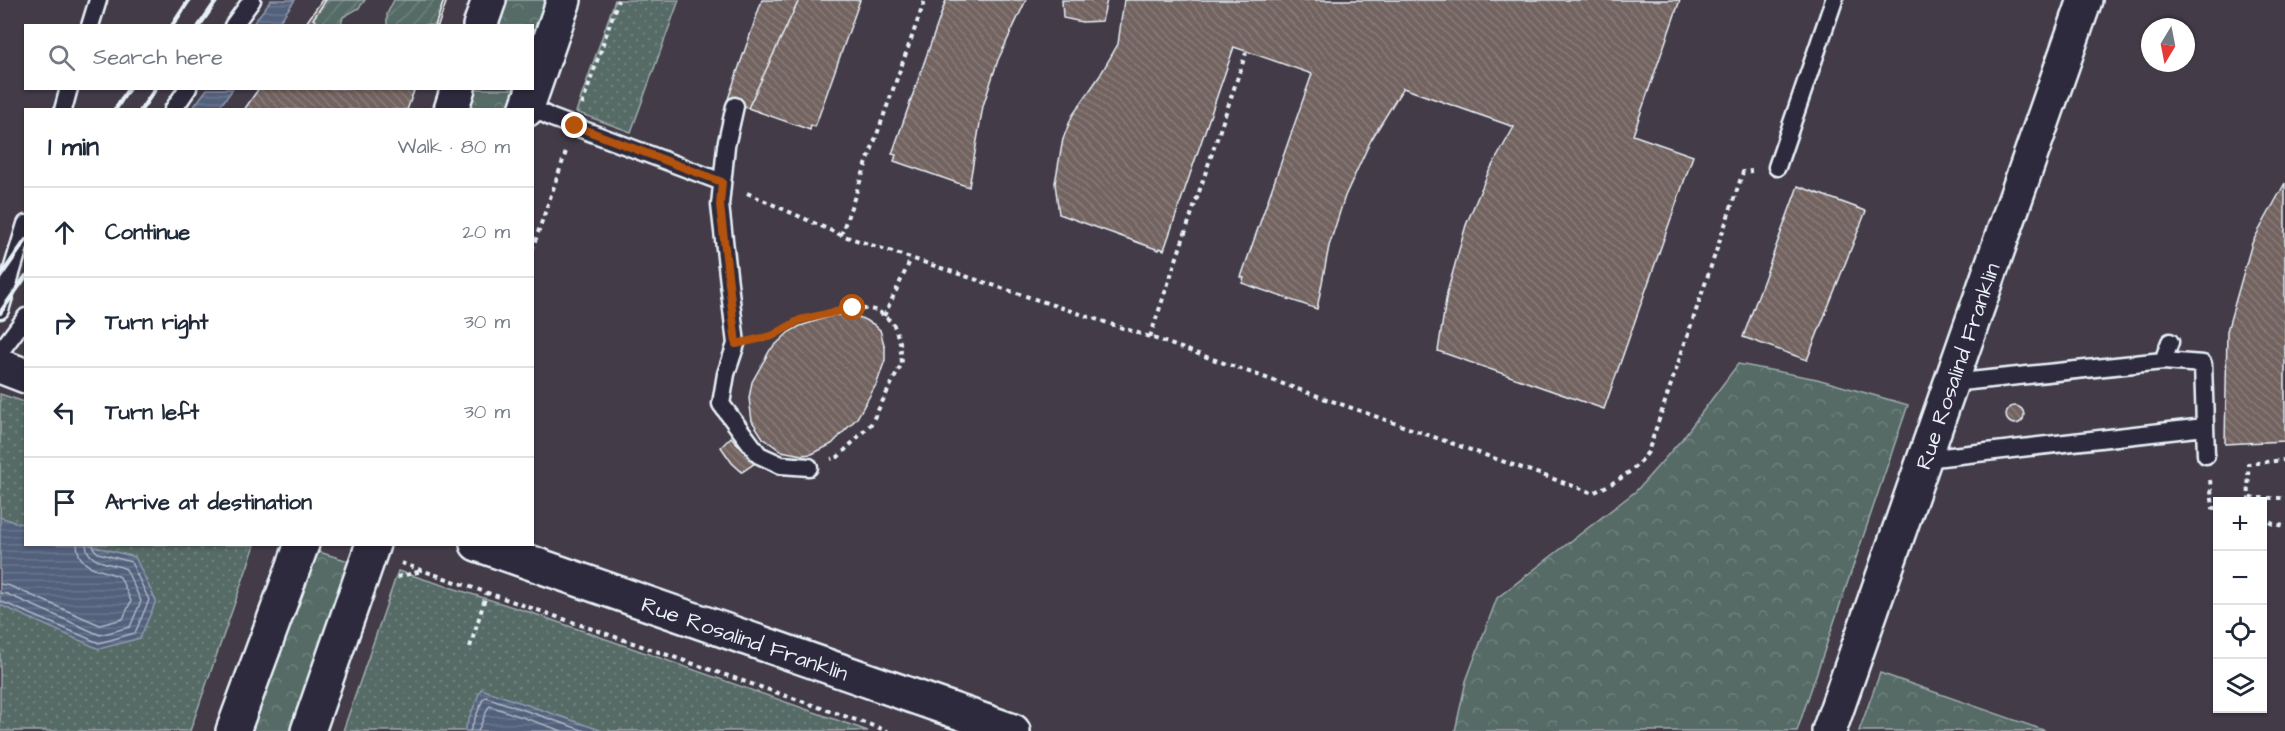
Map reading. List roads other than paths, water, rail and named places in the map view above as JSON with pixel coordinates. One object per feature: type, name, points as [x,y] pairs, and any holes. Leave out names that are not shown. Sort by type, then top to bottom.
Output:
[{"type":"street","points":[[481,24],[489,0]]},
{"type":"street","points":[[534,84],[564,0]]},
{"type":"street","name":"Rue Rosalind Franklin","points":[[1829,731],[2085,0]]},
{"type":"street","points":[[452,108],[457,90]]},
{"type":"street","points":[[526,107],[532,90]]},
{"type":"street","points":[[0,366],[24,375]]},
{"type":"street","points":[[233,731],[301,546]]},
{"type":"street","points":[[308,731],[373,546]]},
{"type":"street","name":"Rue Rosalind Franklin","points":[[483,546],[1013,731]]},
{"type":"lane","points":[[91,24],[98,0]]},
{"type":"lane","points":[[234,24],[252,0]]},
{"type":"lane","points":[[1777,167],[1834,0]]},
{"type":"lane","points":[[64,108],[68,90]]},
{"type":"lane","points":[[174,108],[187,90]]},
{"type":"lane","points":[[735,106],[726,146],[720,205],[736,344],[726,374],[721,404],[759,455],[781,465],[809,467]]},
{"type":"lane","points":[[534,110],[722,182]]},
{"type":"lane","points":[[0,310],[24,231]]},
{"type":"lane","points":[[0,352],[24,319]]},
{"type":"lane","points":[[2163,362],[2170,342]]},
{"type":"lane","points":[[1951,383],[2163,362],[2203,364],[2206,455]]},
{"type":"lane","points":[[1925,459],[2196,428]]},
{"type":"water","points":[[271,0],[295,0],[278,24],[253,24]]},
{"type":"water","points":[[206,90],[232,90],[219,108],[193,108]]},
{"type":"water","points":[[0,517],[24,525],[24,546],[93,546],[135,557],[156,601],[140,638],[99,649],[0,605]]},
{"type":"water","points":[[481,689],[603,731],[464,731]]},
{"type":"railway","points":[[173,24],[189,0]]},
{"type":"railway","points":[[200,24],[217,0]]},
{"type":"railway","points":[[116,108],[128,90]]},
{"type":"railway","points":[[142,108],[155,90]]},
{"type":"railway","points":[[0,277],[24,243]]},
{"type":"railway","points":[[0,313],[24,279]]}]
